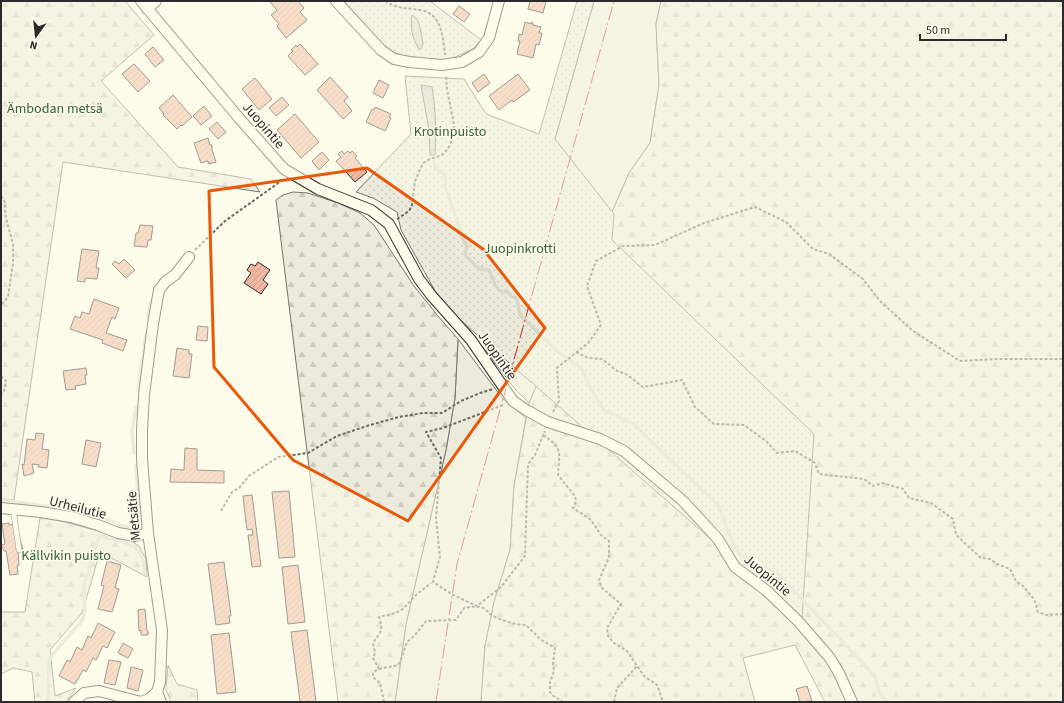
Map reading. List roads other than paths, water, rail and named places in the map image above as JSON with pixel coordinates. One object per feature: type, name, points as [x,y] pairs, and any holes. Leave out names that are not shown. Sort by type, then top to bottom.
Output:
[{"type":"street","name":"Juopintie","points":[[156,1],[144,5],[274,159],[288,171],[318,189],[371,210],[389,224],[419,279],[471,340],[513,401],[548,422],[600,439],[624,451],[682,501],[718,539],[735,567],[767,591],[798,621],[830,658],[839,673],[852,702]]},
{"type":"street","points":[[336,1],[381,50],[394,59],[408,62],[446,64],[462,62],[479,52],[489,38],[499,1]]},
{"type":"street","name":"Metsätie","points":[[157,692],[160,682],[162,630],[148,533],[142,459],[144,394],[159,290],[166,281],[175,275],[189,257]]},
{"type":"street","name":"Urheilutie","points":[[1,508],[13,508],[71,517],[118,533],[129,535],[135,536],[148,533]]},
{"type":"street","points":[[74,702],[84,693],[99,692],[141,702],[149,700],[157,692],[161,702]]},
{"type":"lane","points":[[13,508],[19,550]]},
{"type":"water","points":[[412,15],[417,20],[420,28],[423,44],[421,49],[419,49],[413,37],[411,28]]},
{"type":"water","points":[[421,85],[432,87],[436,138],[435,155],[430,155],[429,130]]},
{"type":"waterway","points":[[434,161],[435,168],[443,173],[445,177],[445,186],[464,242],[467,246],[465,253],[466,256],[479,268],[489,270],[495,285],[500,291],[508,292],[511,296],[517,299],[520,315],[557,351],[582,369],[590,387],[604,410],[633,424],[718,505],[739,554],[749,562],[778,574],[875,676],[879,692],[887,702]]},
{"type":"waterway","points":[[148,317],[151,301]]},
{"type":"waterway","points":[[138,390],[146,334]]},
{"type":"waterway","points":[[134,453],[132,431],[136,408]]},
{"type":"waterway","points":[[81,509],[126,527],[136,525],[139,509],[136,465]]},
{"type":"waterway","points":[[1,500],[68,509]]},
{"type":"waterway","points":[[48,702],[49,661],[58,648],[82,621],[85,610],[84,586],[99,536],[123,542],[134,547],[142,557],[145,574]]},
{"type":"park label","name":"Ämbodan metsä","points":[[55,108]]},
{"type":"park label","name":"Krotinpuisto","points":[[450,131]]},
{"type":"park label","name":"Juopinkrotti","points":[[520,248]]},
{"type":"park label","name":"Källvikin puisto","points":[[66,555]]}]
